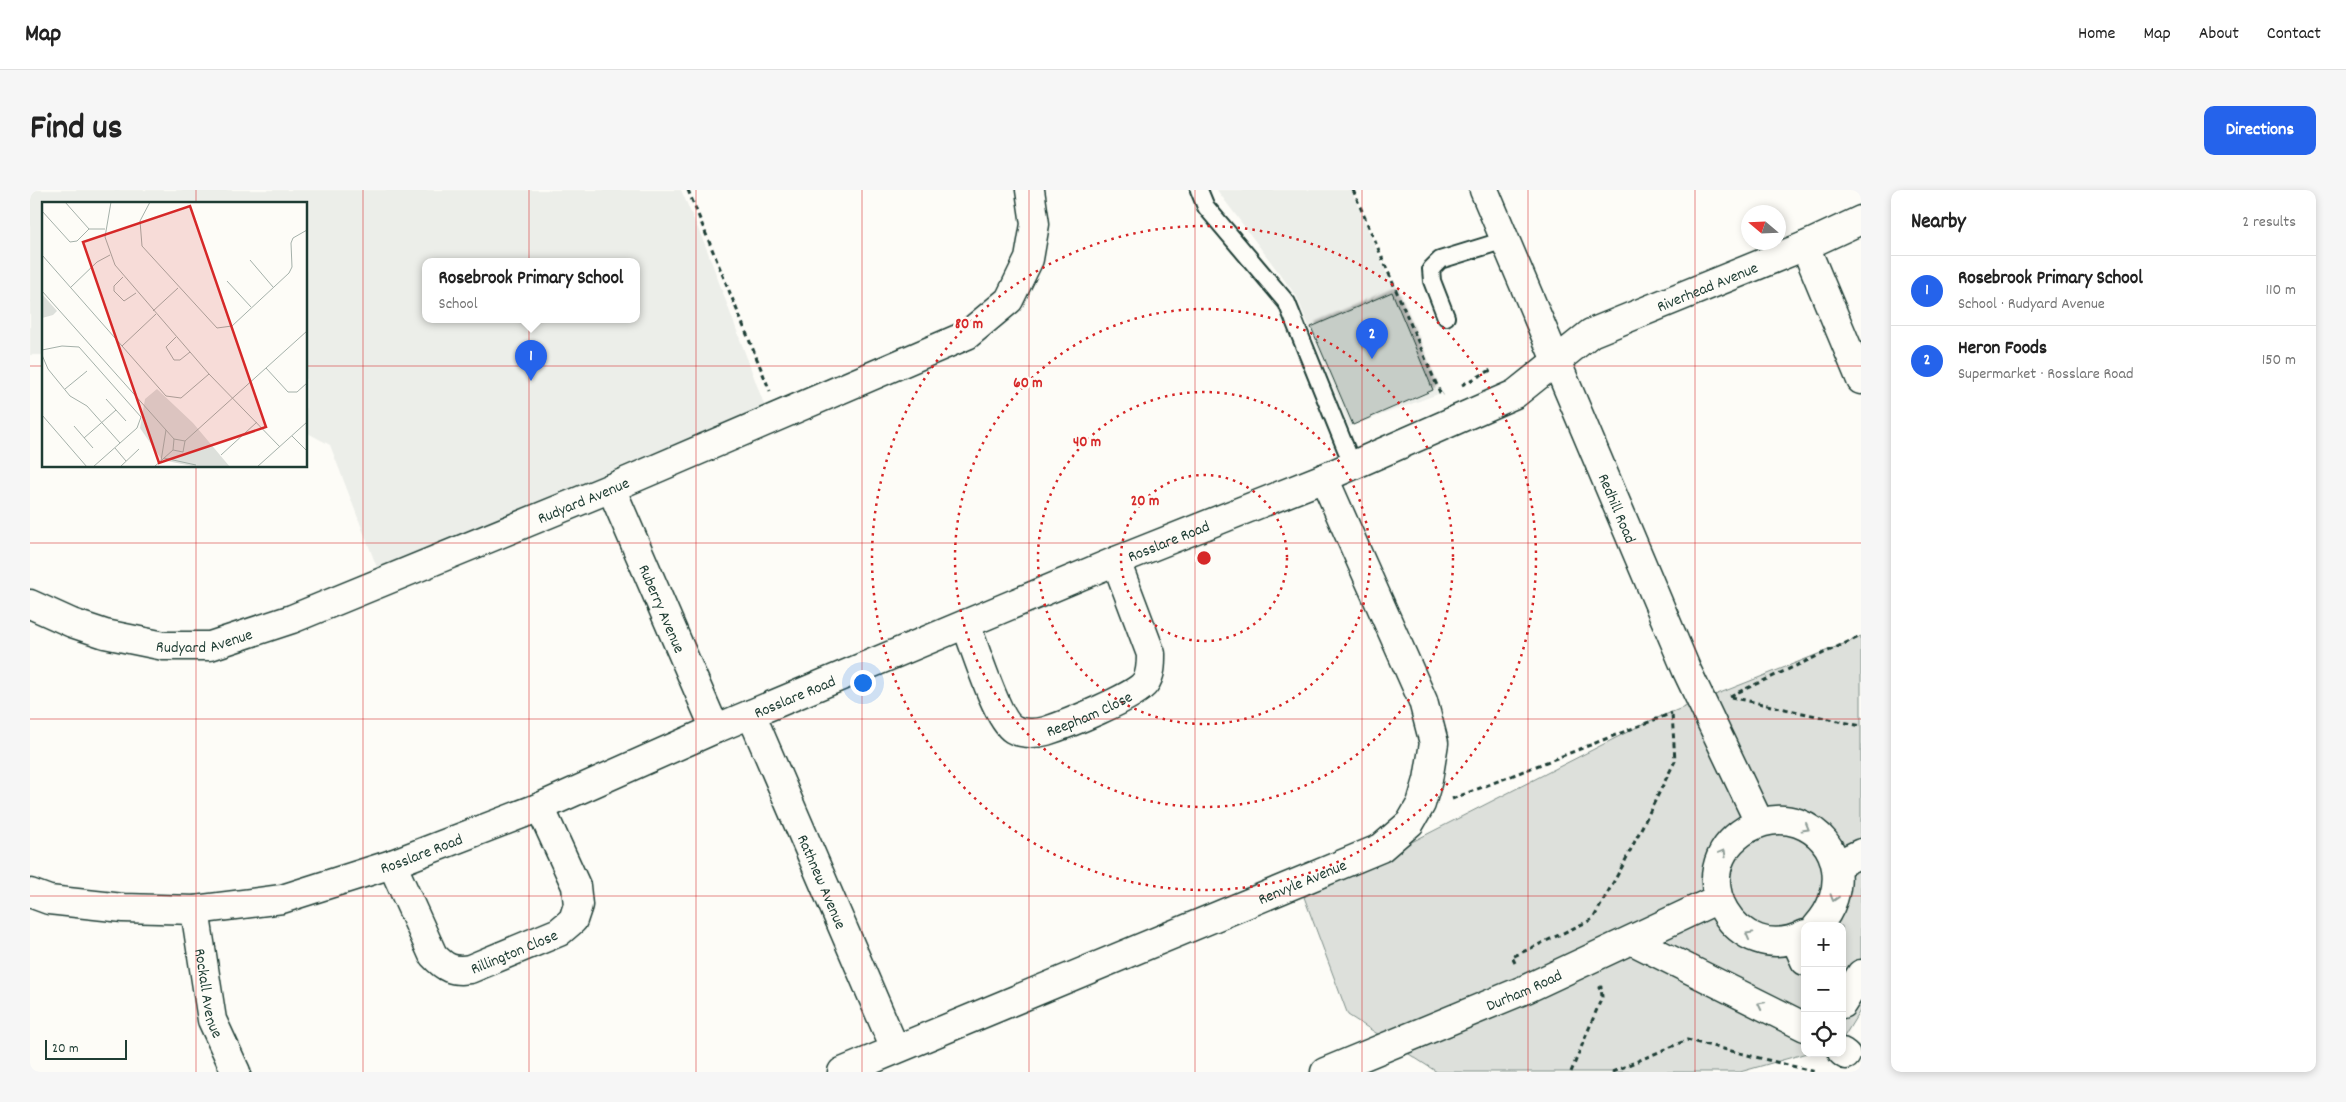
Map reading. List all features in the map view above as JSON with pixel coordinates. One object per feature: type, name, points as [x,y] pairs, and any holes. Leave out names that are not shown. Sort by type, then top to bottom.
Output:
[{"type":"street","name":"Rudyard Avenue","points":[[30,604],[72,623],[105,634],[164,646],[210,646],[292,619],[611,488],[781,417],[967,335],[1009,300],[1029,259],[1035,224],[1030,190]]},
{"type":"street","name":"Redhill Road","points":[[1484,190],[1558,360],[1683,662],[1759,822]]},
{"type":"street","name":"Riverhead Avenue","points":[[1558,360],[1591,333],[1805,246],[1861,220]]},
{"type":"street","points":[[1805,246],[1861,380]]},
{"type":"street","name":"Rosslare Road","points":[[30,893],[49,900],[123,908],[195,910],[282,899],[392,864],[540,807],[715,729],[1116,561],[1324,478],[1352,464],[1515,394],[1558,360]]},
{"type":"street","name":"Renvyle Avenue","points":[[842,1072],[1381,848],[1410,823],[1421,804],[1428,780],[1434,744],[1423,701],[1324,478]]},
{"type":"street","name":"Ruberry Avenue","points":[[611,488],[715,729]]},
{"type":"street","name":"Reepham Close","points":[[966,625],[1000,714],[1012,728],[1029,733],[1046,731],[1130,696],[1146,683],[1151,668],[1151,654],[1116,561]]},
{"type":"street","name":"Rathnew Avenue","points":[[751,714],[895,1049]]},
{"type":"street","name":"Rillington Close","points":[[392,864],[433,955],[444,967],[457,971],[470,969],[559,932],[573,920],[578,905],[576,886],[540,807]]},
{"type":"street","points":[[1801,940],[1777,942],[1757,939],[1738,928],[1718,900],[1715,881],[1719,858],[1732,838],[1759,822],[1777,819],[1797,823],[1811,830],[1826,844],[1836,865],[1838,880],[1835,898],[1827,916],[1822,922]]},
{"type":"street","points":[[1836,865],[1861,853]]},
{"type":"street","name":"Durham Road","points":[[1325,1072],[1526,989],[1718,900]]},
{"type":"street","name":"Rockall Avenue","points":[[195,910],[212,1020],[236,1072]]},
{"type":"street","points":[[1633,940],[1801,1025]]},
{"type":"street","points":[[1846,998],[1861,974]]},
{"type":"lane","points":[[1198,190],[1206,207],[1287,303],[1352,464]]},
{"type":"lane","points":[[1446,317],[1432,281],[1431,270],[1440,260],[1505,240]]},
{"type":"path","points":[[688,190],[781,417]]},
{"type":"path","points":[[1353,190],[1441,395],[1449,391]]},
{"type":"path","points":[[1458,387],[1491,370],[1504,398]]},
{"type":"path","points":[[1730,696],[1861,636]]},
{"type":"path","points":[[1421,804],[1430,807],[1724,694],[1861,726]]},
{"type":"path","points":[[1526,989],[1512,957],[1593,919],[1623,865],[1674,760],[1672,713]]},
{"type":"path","points":[[1571,1072],[1602,997],[1601,987],[1593,991]]},
{"type":"path","points":[[1612,1072],[1687,1040],[1816,1072]]},
{"type":"shaded area","points":[[30,190],[681,190],[706,247],[765,407],[626,464],[495,525],[378,570],[330,445],[308,433],[308,202],[42,202],[42,355],[30,355]]},
{"type":"shaded area","points":[[1217,190],[1351,190],[1438,394],[1349,427],[1297,297]]},
{"type":"shaded area","points":[[1861,637],[1861,1009],[1846,1033],[1846,922],[1801,922],[1801,1055],[1740,1072],[1437,1072],[1348,1015],[1304,897],[1647,722]]},
{"type":"building","points":[[1392,292],[1433,390],[1353,425],[1311,327]]},
{"type":"place","name":"Heron Foods","points":[[1372,359]]},
{"type":"place","name":"Rosebrook Primary School","points":[[531,381]]}]
